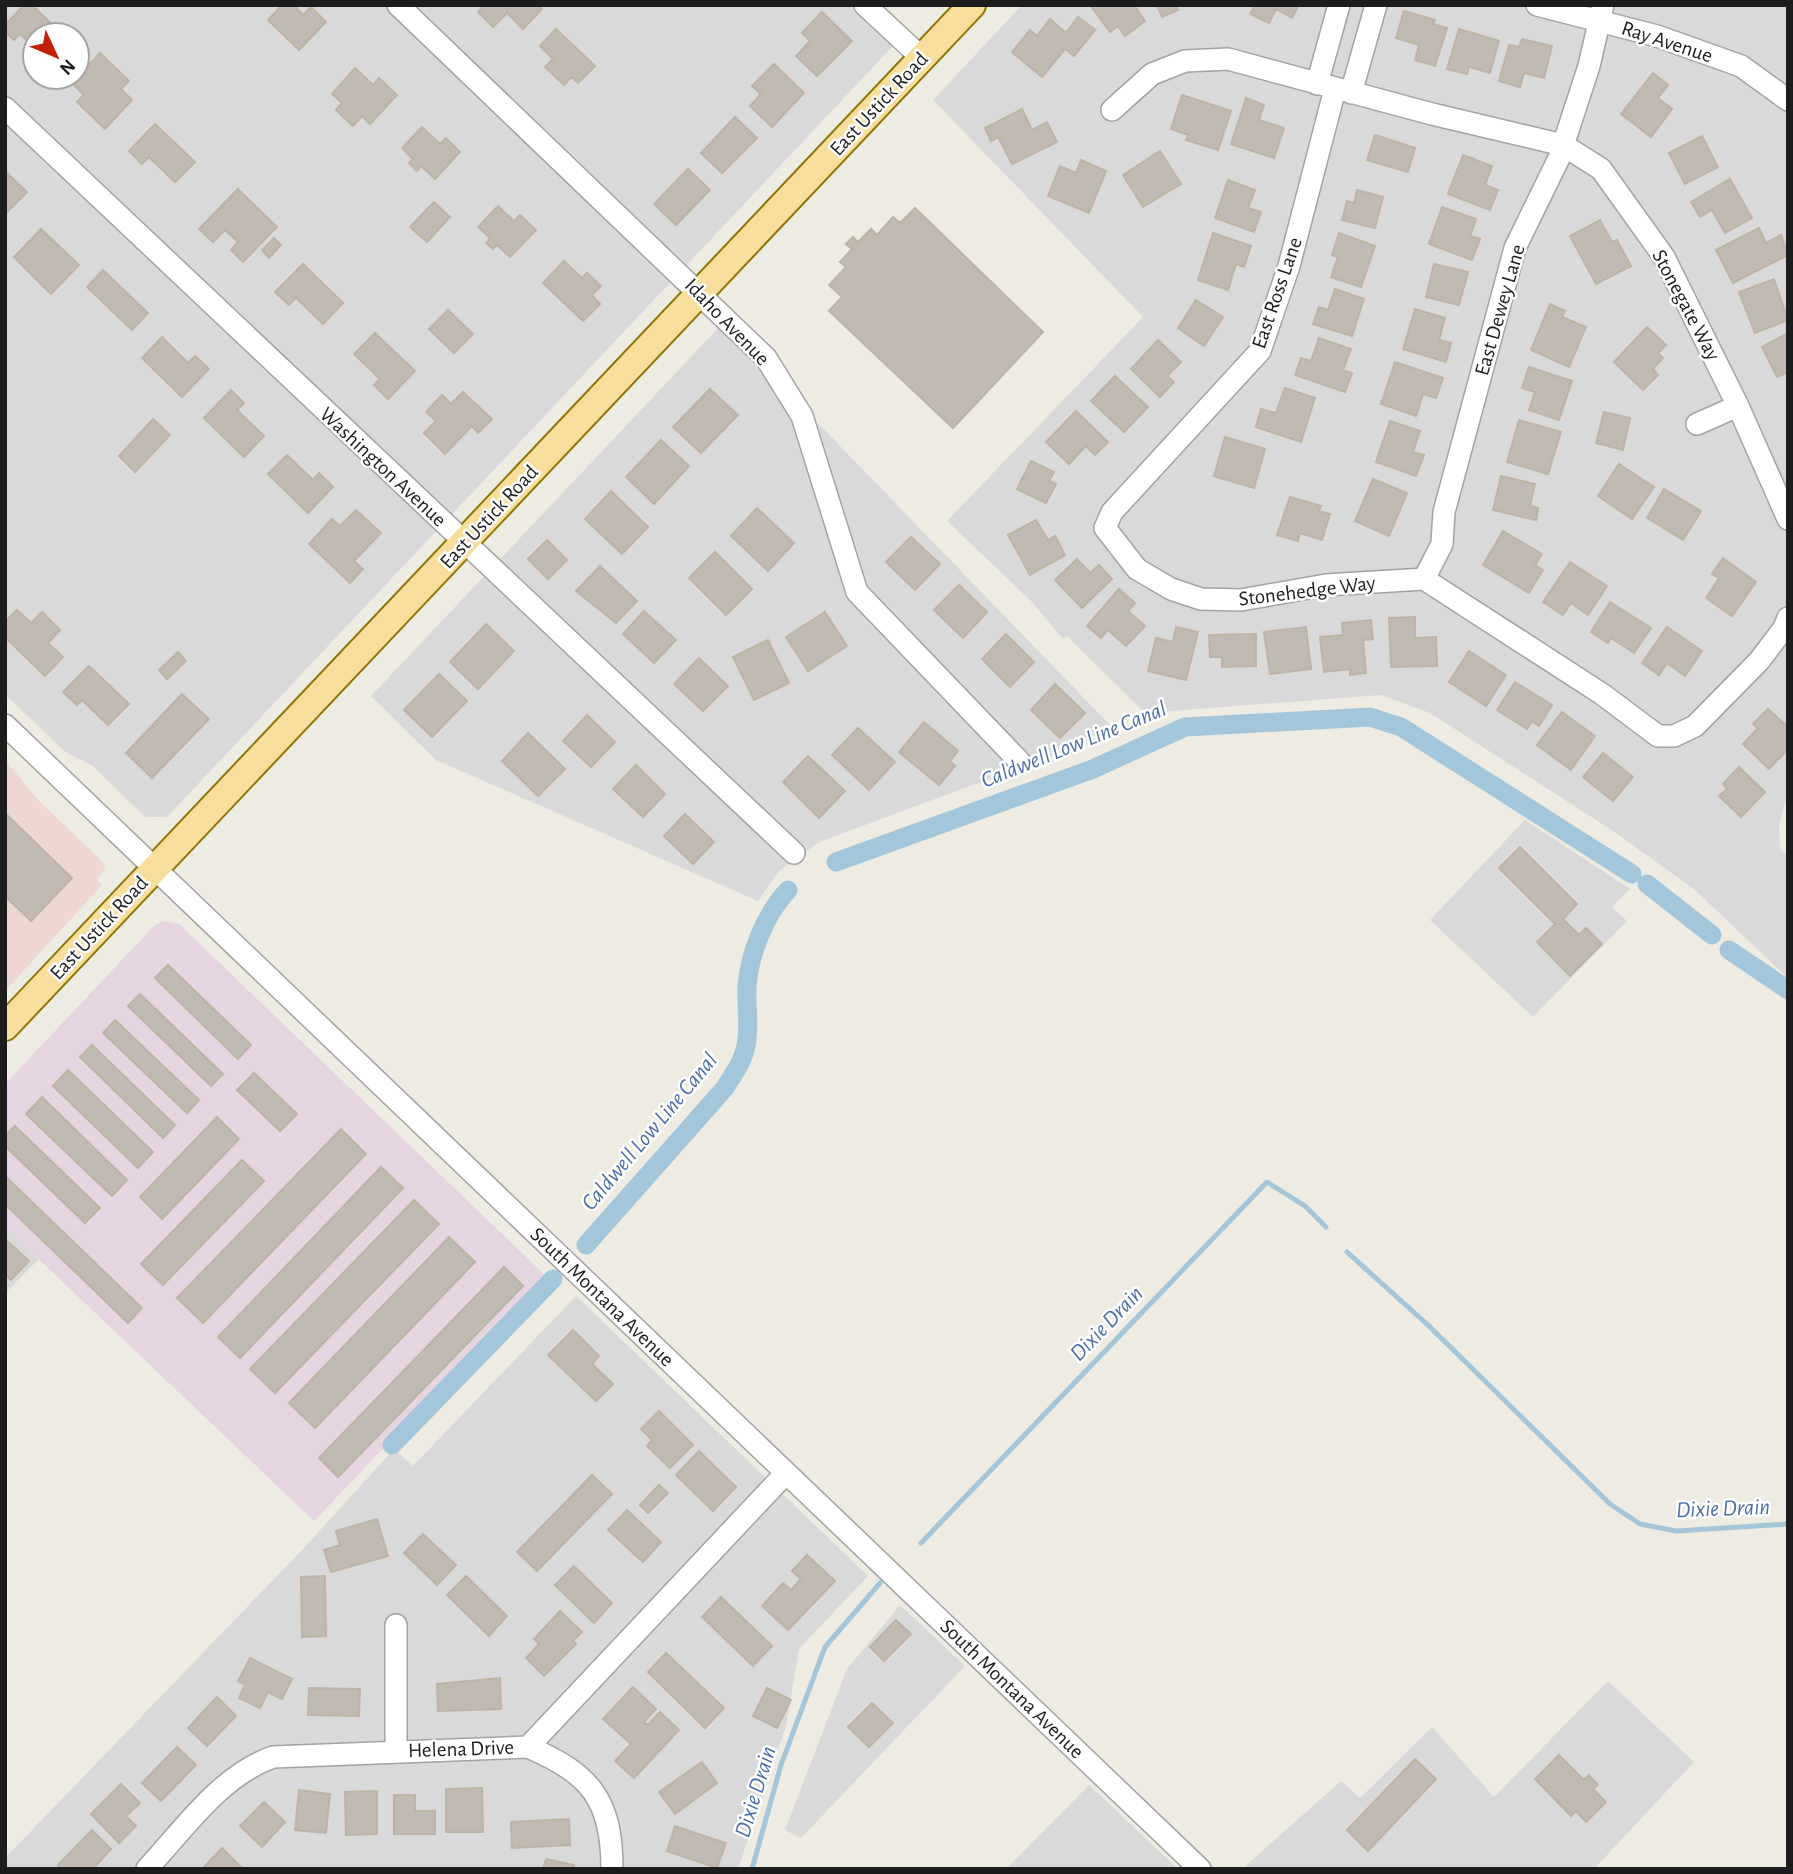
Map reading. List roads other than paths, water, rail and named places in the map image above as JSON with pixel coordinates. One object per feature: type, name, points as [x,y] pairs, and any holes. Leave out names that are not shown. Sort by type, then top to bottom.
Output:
[{"type":"main road","name":"East Ustick Road","points":[[5,1027],[972,5]]},
{"type":"street","name":"Idaho Avenue","points":[[398,5],[766,358],[802,416],[857,592],[1020,762]]},
{"type":"street","points":[[865,5],[922,58]]},
{"type":"street","name":"East Ross Lane","points":[[1105,528],[1112,512],[1260,351],[1289,266],[1333,88],[1339,5]]},
{"type":"street","name":"East Ross Lane","points":[[1333,88],[1376,5]]},
{"type":"street","name":"Ray Avenue","points":[[1537,5],[1600,13],[1741,66],[1788,100]]},
{"type":"street","name":"East Dewey Lane","points":[[1424,579],[1442,544],[1444,512],[1515,248],[1563,145],[1589,66],[1600,13]]},
{"type":"street","name":"Stonegate Way","points":[[1112,110],[1152,74],[1185,61],[1228,59],[1563,145],[1601,169],[1664,257],[1738,406],[1788,519]]},
{"type":"street","name":"Washington Avenue","points":[[5,108],[794,853]]},
{"type":"street","points":[[1697,424],[1738,406]]},
{"type":"street","name":"Stonehedge Way","points":[[1105,528],[1137,569],[1171,589],[1200,599],[1241,600],[1326,585],[1424,579]]},
{"type":"street","points":[[1424,579],[1602,694],[1658,736],[1674,736],[1695,726],[1759,661],[1784,628],[1788,618]]},
{"type":"street","name":"South Montana Avenue","points":[[5,725],[1200,1869]]},
{"type":"street","name":"Helena Drive","points":[[147,1869],[234,1777],[252,1764],[273,1757],[396,1750],[528,1747],[786,1473]]},
{"type":"street","points":[[396,1625],[396,1750]]},
{"type":"street","points":[[528,1747],[562,1761],[605,1806],[612,1834],[612,1869]]},
{"type":"waterway","name":"Caldwell Low Line Canal","points":[[836,862],[1093,769],[1185,727],[1370,717],[1401,727],[1632,874]]},
{"type":"waterway","name":"Caldwell Low Line Canal","points":[[1647,884],[1712,935]]},
{"type":"waterway","name":"Caldwell Low Line Canal","points":[[586,1245],[724,1089],[737,1068],[745,1052],[747,1039],[747,987],[751,961],[766,922],[788,890]]},
{"type":"waterway","name":"Caldwell Low Line Canal","points":[[1729,950],[1788,990]]},
{"type":"waterway","name":"Dixie Drain","points":[[921,1543],[1267,1182],[1305,1206],[1326,1227]]},
{"type":"waterway","name":"Dixie Drain","points":[[1347,1252],[1429,1326],[1610,1504],[1640,1524],[1676,1531],[1788,1524]]},
{"type":"waterway","name":"Caldwell Low Line Canal","points":[[392,1445],[553,1279]]},
{"type":"waterway","name":"Dixie Drain","points":[[752,1869],[781,1765],[825,1647],[880,1583]]}]
